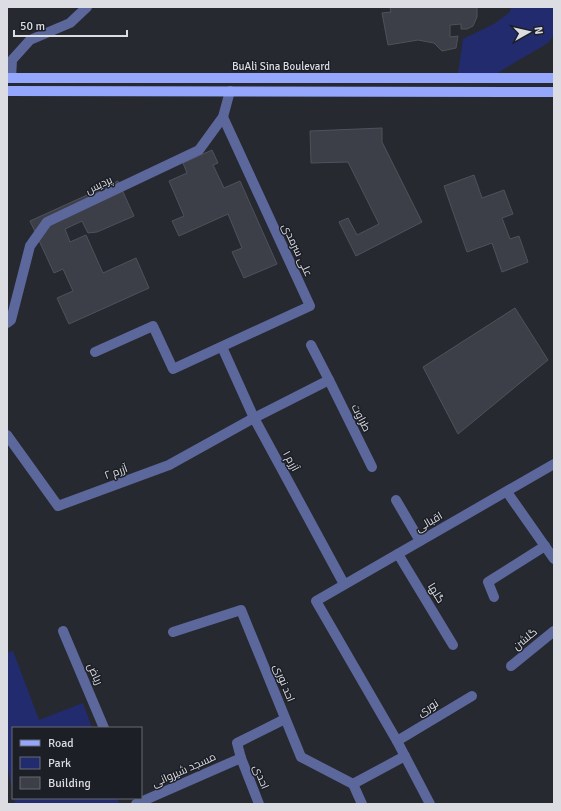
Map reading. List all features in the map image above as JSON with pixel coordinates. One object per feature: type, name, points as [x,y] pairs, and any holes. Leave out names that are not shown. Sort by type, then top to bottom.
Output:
[{"type":"main road","name":"BuAli Sina Boulevard","points":[[9,78],[554,78]]},
{"type":"main road","points":[[7,91],[554,92]]},
{"type":"street","points":[[9,78],[12,60],[30,40],[70,23],[87,7]]},
{"type":"street","name":"پردیس","points":[[7,322],[11,320],[30,246],[47,222],[199,150],[223,117],[230,91]]},
{"type":"street","name":"علی سرمدی","points":[[222,347],[310,306],[223,117]]},
{"type":"street","points":[[96,352],[153,326],[173,369],[222,347]]},
{"type":"street","name":"طراوت","points":[[311,344],[372,467]]},
{"type":"street","name":"آزرم ۱","points":[[222,347],[254,418],[344,584]]},
{"type":"street","points":[[254,418],[329,380]]},
{"type":"street","name":"آزرم ۲","points":[[8,439],[58,506],[169,465],[254,418]]},
{"type":"street","name":"اقبالی","points":[[397,741],[316,601],[554,464]]},
{"type":"street","points":[[507,492],[554,559]]},
{"type":"street","points":[[396,500],[420,541]]},
{"type":"street","points":[[494,597],[488,582],[545,546]]},
{"type":"street","name":"گلها","points":[[398,554],[453,644]]},
{"type":"street","name":"احد نوری","points":[[174,632],[241,610],[301,758],[353,784]]},
{"type":"street","name":"ریاض","points":[[63,631],[104,727]]},
{"type":"street","name":"گلشن","points":[[511,666],[554,631]]},
{"type":"street","name":"نوری","points":[[397,741],[472,696]]},
{"type":"street","points":[[241,758],[237,743],[285,719]]},
{"type":"street","points":[[397,741],[430,804]]},
{"type":"street","points":[[362,804],[353,784],[405,756]]},
{"type":"street","name":"مسجد شیروانی","points":[[136,804],[241,758]]},
{"type":"street","name":"احدی","points":[[241,758],[259,804]]},
{"type":"green space","points":[[511,7],[554,7],[554,35],[548,43],[497,73],[458,73],[463,39],[494,24],[510,12]]},
{"type":"green space","points":[[13,651],[39,720],[83,703],[92,727],[12,727],[12,790],[7,763],[7,653]]},
{"type":"green space","points":[[14,799],[117,799],[119,803],[15,804]]},
{"type":"building","points":[[390,7],[477,7],[477,17],[473,26],[467,29],[461,29],[461,24],[450,25],[450,37],[458,36],[456,48],[442,51],[434,43],[418,40],[388,45],[382,13],[391,12]]},
{"type":"building","points":[[382,128],[382,142],[422,222],[356,256],[339,222],[348,218],[357,235],[379,224],[348,162],[311,163],[310,131]]},
{"type":"building","points":[[212,150],[218,163],[213,165],[224,188],[240,181],[277,264],[244,278],[232,252],[242,248],[228,214],[179,236],[172,221],[184,216],[169,181],[187,173],[183,163]]},
{"type":"building","points":[[474,175],[482,198],[504,190],[513,214],[502,218],[510,239],[519,236],[528,262],[502,272],[492,243],[467,252],[444,186]]},
{"type":"building","points":[[118,181],[134,216],[97,232],[88,233],[82,221],[65,229],[70,242],[86,235],[103,273],[136,258],[149,288],[69,324],[57,298],[73,291],[63,269],[54,273],[30,221]]},
{"type":"building","points":[[515,308],[548,360],[458,434],[423,367]]}]
